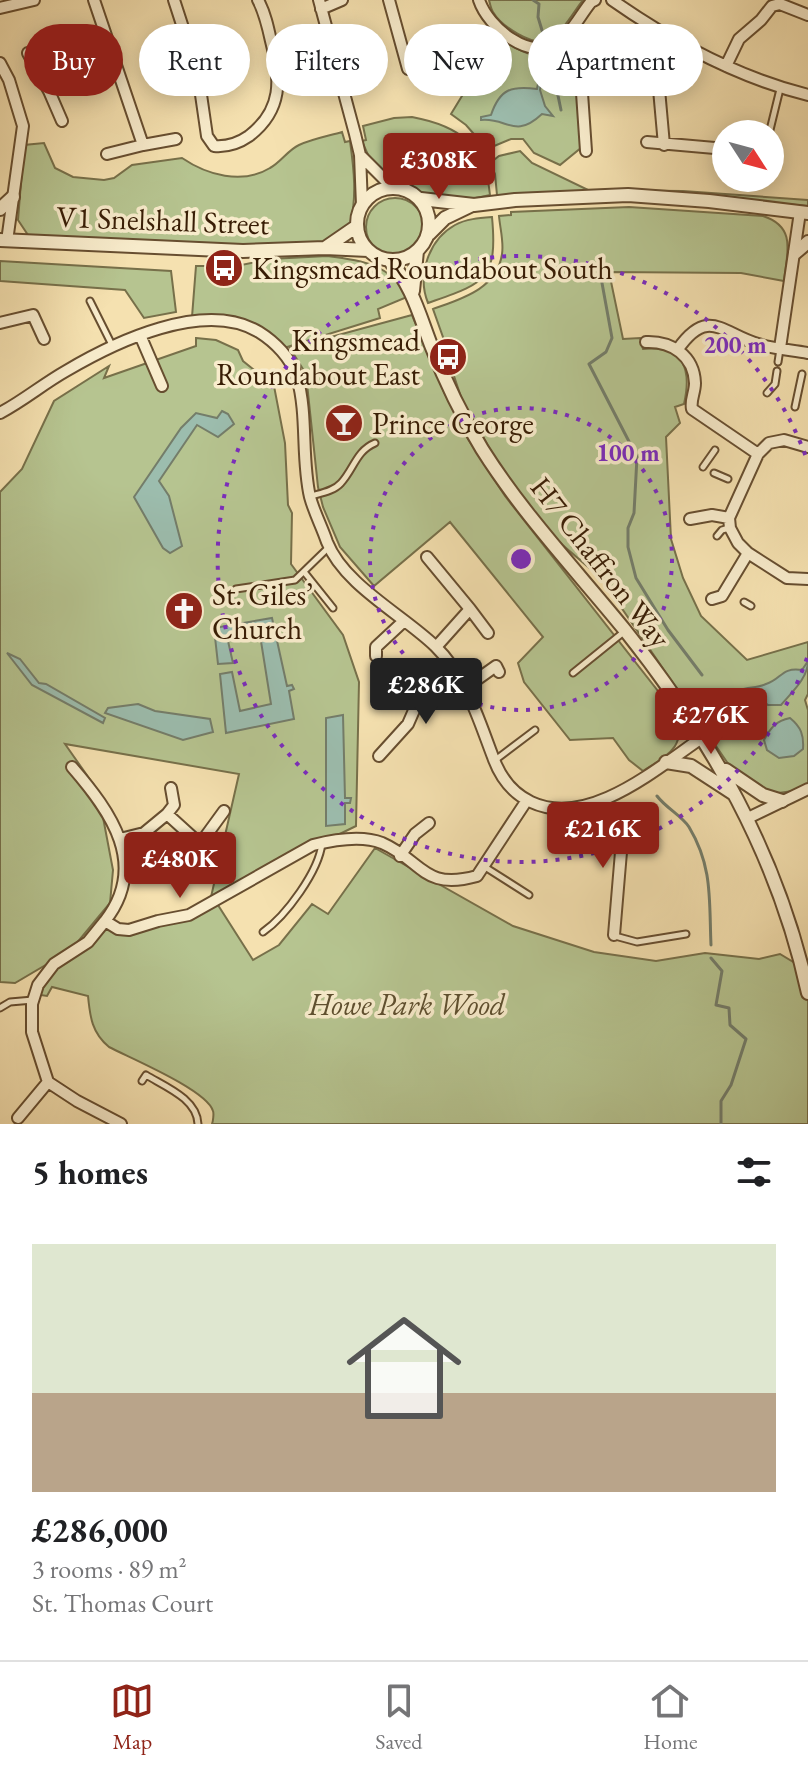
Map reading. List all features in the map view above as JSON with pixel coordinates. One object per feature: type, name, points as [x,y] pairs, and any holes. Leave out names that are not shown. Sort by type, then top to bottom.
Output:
[{"type":"street","points":[[0,8],[34,0]]},
{"type":"street","points":[[94,0],[102,24]]},
{"type":"street","points":[[174,0],[198,74],[207,136],[214,146],[220,147],[244,140],[258,129],[277,95],[279,69],[258,0]]},
{"type":"street","points":[[342,0],[320,4],[360,155],[362,205],[357,226],[368,250],[389,260],[409,257],[445,218],[474,205]]},
{"type":"street","points":[[389,0],[404,54]]},
{"type":"street","points":[[479,0],[482,11],[499,30],[528,48]]},
{"type":"street","points":[[573,24],[595,0]]},
{"type":"street","points":[[612,0],[626,4],[652,24]]},
{"type":"street","points":[[726,66],[739,39],[761,20],[770,3],[808,15]]},
{"type":"street","points":[[703,55],[781,88],[808,95]]},
{"type":"street","points":[[0,63],[4,82],[23,126],[4,241]]},
{"type":"street","points":[[123,85],[143,145]]},
{"type":"street","points":[[51,96],[62,121]]},
{"type":"street","points":[[582,96],[586,151]]},
{"type":"street","points":[[660,96],[664,145]]},
{"type":"street","points":[[107,154],[176,139]]},
{"type":"street","points":[[647,142],[712,148]]},
{"type":"street","points":[[360,155],[392,187]]},
{"type":"street","points":[[362,205],[380,189],[392,187],[412,192],[427,209],[429,234]]},
{"type":"street","points":[[421,199],[474,205],[511,200],[628,195],[804,213],[780,348]]},
{"type":"street","points":[[0,209],[13,197]]},
{"type":"street","points":[[325,248],[357,226]]},
{"type":"street","name":"V1 Snelshall Street","points":[[4,241],[239,251],[368,250]]},
{"type":"street","points":[[795,253],[808,242]]},
{"type":"street","name":"H7 Chaffron Way","points":[[413,293],[417,251]]},
{"type":"street","name":"H7 Chaffron Way","points":[[389,260],[413,293],[455,399],[481,447],[524,509],[625,631],[703,737],[737,795],[793,934],[808,993]]},
{"type":"street","points":[[0,323],[33,315],[44,339]]},
{"type":"street","points":[[0,413],[63,372],[140,335],[191,322],[219,320],[248,326],[283,352],[296,372],[301,391],[310,496],[329,547],[360,585],[436,647],[463,684],[502,777],[527,800],[549,810],[575,810],[600,802],[703,737]]},
{"type":"street","points":[[678,349],[696,329],[710,324],[757,344],[807,357]]},
{"type":"street","points":[[140,335],[162,386]]},
{"type":"street","points":[[646,342],[678,349],[693,370],[692,409],[725,438],[758,454]]},
{"type":"street","points":[[808,447],[784,440],[769,443],[758,454],[740,485],[730,523],[738,543],[748,553],[787,578],[808,579]]},
{"type":"street","points":[[690,519],[712,515],[730,523]]},
{"type":"street","points":[[712,599],[730,594],[748,553]]},
{"type":"street","points":[[427,557],[488,633]]},
{"type":"street","points":[[436,647],[470,609]]},
{"type":"street","points":[[376,656],[376,647],[404,621]]},
{"type":"street","points":[[379,756],[408,724],[415,708],[496,666],[499,672]]},
{"type":"street","points":[[666,762],[691,766],[737,795]]},
{"type":"street","points":[[720,766],[763,795],[782,801]]},
{"type":"street","points":[[72,767],[97,796],[120,839],[126,879],[119,899],[88,942],[54,964],[38,985],[33,1000],[32,1032],[48,1082],[121,1124]]},
{"type":"street","points":[[120,839],[144,833],[167,814],[174,805],[171,788]]},
{"type":"street","points":[[748,818],[808,789]]},
{"type":"street","points":[[105,921],[118,929],[129,930],[189,915],[313,845],[322,843],[363,840],[381,843],[439,880],[458,882],[477,876],[485,867],[527,800]]},
{"type":"street","points":[[600,802],[621,852],[614,935]]},
{"type":"street","points":[[167,814],[200,844],[224,811]]},
{"type":"street","points":[[400,856],[415,834],[430,823]]},
{"type":"street","points":[[18,1118],[48,1082]]},
{"type":"lane","points":[[773,120],[781,88]]},
{"type":"lane","points":[[90,301],[113,346]]},
{"type":"lane","points":[[778,362],[780,348]]},
{"type":"lane","points":[[767,393],[775,384],[777,371]]},
{"type":"lane","points":[[795,407],[802,374]]},
{"type":"lane","points":[[310,496],[335,488],[361,451],[375,443]]},
{"type":"lane","points":[[703,467],[715,450]]},
{"type":"lane","points":[[714,473],[728,479]]},
{"type":"lane","points":[[717,536],[730,523]]},
{"type":"lane","points":[[236,589],[295,580],[329,547]]},
{"type":"lane","points":[[305,573],[333,608]]},
{"type":"lane","points":[[744,602],[751,606]]},
{"type":"lane","points":[[573,673],[625,631]]},
{"type":"lane","points":[[494,761],[535,730]]},
{"type":"lane","points":[[263,932],[291,904],[320,856],[322,843]]},
{"type":"lane","points":[[485,867],[529,895]]},
{"type":"lane","points":[[614,935],[637,942],[686,934]]},
{"type":"lane","points":[[0,1008],[10,1002],[33,1000]]},
{"type":"lane","points":[[142,1081],[146,1075],[187,1100],[194,1107],[198,1124]]},
{"type":"green space","points":[[489,0],[583,0],[565,24],[528,24],[528,39],[512,30],[512,24],[504,24],[493,12]]},
{"type":"green space","points":[[512,46],[528,53],[528,96],[578,96],[582,147],[560,165],[534,153],[523,139],[511,139],[487,149],[466,125],[451,114],[462,96],[512,96]]},
{"type":"green space","points":[[412,117],[444,126],[467,141],[482,163],[490,195],[461,199],[430,196],[401,186],[377,169],[362,141],[366,140],[363,126]]},
{"type":"green space","points":[[342,132],[345,142],[350,141],[354,204],[350,226],[324,242],[283,246],[36,239],[28,235],[18,220],[24,145],[44,143],[55,168],[73,177],[104,180],[114,178],[132,165],[182,158],[213,173],[236,177],[259,173],[299,145]]},
{"type":"green space","points":[[520,151],[532,163],[588,190],[683,191],[808,200],[808,206],[716,198],[497,195],[495,174],[490,163],[499,156]]},
{"type":"green space","points":[[395,198],[406,200],[415,207],[422,216],[422,238],[415,247],[406,254],[395,256],[384,254],[375,247],[368,238],[366,227],[368,216],[375,207],[384,200]]},
{"type":"green space","points":[[629,207],[763,216],[774,221],[785,234],[788,251],[784,281],[741,273],[609,272],[623,339],[640,338],[643,349],[668,351],[676,355],[685,370],[684,404],[675,407],[680,423],[666,437],[671,539],[683,578],[701,616],[747,660],[808,642],[808,694],[805,700],[808,710],[808,785],[793,791],[771,794],[731,768],[601,578],[552,536],[505,476],[462,400],[433,309],[476,291],[493,276],[499,266],[502,249],[499,216],[511,215],[511,212]]},
{"type":"green space","points":[[492,217],[492,255],[483,276],[462,290],[428,303],[425,270],[438,240],[459,223]]},
{"type":"green space","points":[[327,256],[352,259],[384,271],[393,277],[407,297],[378,309],[380,318],[284,348],[263,331],[192,317],[196,266],[222,269],[270,259]]},
{"type":"green space","points":[[0,261],[171,271],[176,312],[144,318],[125,290],[0,281]]},
{"type":"green space","points":[[412,315],[444,392],[468,439],[505,496],[676,714],[679,735],[673,749],[643,771],[629,760],[613,738],[570,740],[524,682],[518,663],[543,637],[450,522],[374,586],[340,547],[318,487],[306,374],[290,348]]},
{"type":"green space","points":[[196,338],[216,340],[238,350],[243,361],[274,386],[285,443],[288,505],[292,513],[291,564],[343,635],[359,682],[356,826],[211,897],[239,774],[65,744],[98,791],[113,870],[110,903],[71,950],[15,983],[0,982],[0,492],[22,469],[54,401],[109,366],[104,378],[196,346]]},
{"type":"green space","name":"Howe Park Wood","points":[[375,848],[513,926],[594,952],[656,961],[705,953],[759,959],[780,954],[803,968],[808,993],[808,1124],[212,1124],[213,1111],[197,1094],[103,1042],[93,1024],[88,996],[52,987],[47,996],[34,994],[54,964],[88,942],[105,921],[129,930],[216,902],[253,960],[279,945],[312,904],[328,914]]},
{"type":"shaded area","points":[[528,88],[528,96],[542,96],[553,116],[542,114],[532,122],[517,127],[481,120],[481,117],[491,115],[501,96],[512,96],[512,90]]},
{"type":"shaded area","points":[[222,411],[234,424],[218,437],[197,425],[159,481],[169,496],[182,546],[170,553],[163,548],[134,497],[181,428],[196,413],[217,418]]},
{"type":"shaded area","points":[[272,618],[287,686],[292,685],[294,689],[289,691],[294,719],[226,733],[220,674],[232,672],[240,711],[271,704],[260,635],[228,641],[233,663],[218,664],[214,628]]},
{"type":"shaded area","points":[[7,653],[20,659],[39,683],[105,718],[103,723],[32,685]]},
{"type":"shaded area","points":[[808,661],[802,679],[781,705],[768,705],[748,691],[741,693],[740,690],[771,682],[790,670],[802,670]]},
{"type":"shaded area","points":[[138,704],[155,711],[210,719],[213,732],[183,740],[105,713],[108,708]]},
{"type":"shaded area","points":[[343,715],[345,798],[351,798],[350,803],[345,803],[345,824],[326,826],[326,718]]},
{"type":"shaded area","points":[[790,718],[801,732],[803,749],[794,756],[779,758],[767,750],[764,740],[774,725]]},
{"type":"waterway","points":[[533,0],[539,4],[540,24]]},
{"type":"waterway","points":[[558,96],[561,110]]},
{"type":"waterway","points":[[600,272],[612,338],[606,352],[589,364],[637,457],[634,513],[628,528],[628,547],[636,578],[668,630],[702,675]]},
{"type":"waterway","points":[[657,796],[686,823],[697,842],[708,884],[711,945]]},
{"type":"waterway","points":[[711,958],[722,971],[716,1005],[729,1008],[730,1025],[746,1039],[731,1085],[721,1101],[721,1124]]},
{"type":"place","name":"Kingsmead Roundabout South","points":[[224,268]]},
{"type":"place","name":"Kingsmead Roundabout East","points":[[448,357]]},
{"type":"place","name":"Prince George","points":[[344,423]]},
{"type":"place","name":"St. Giles’ Church","points":[[184,611]]}]
